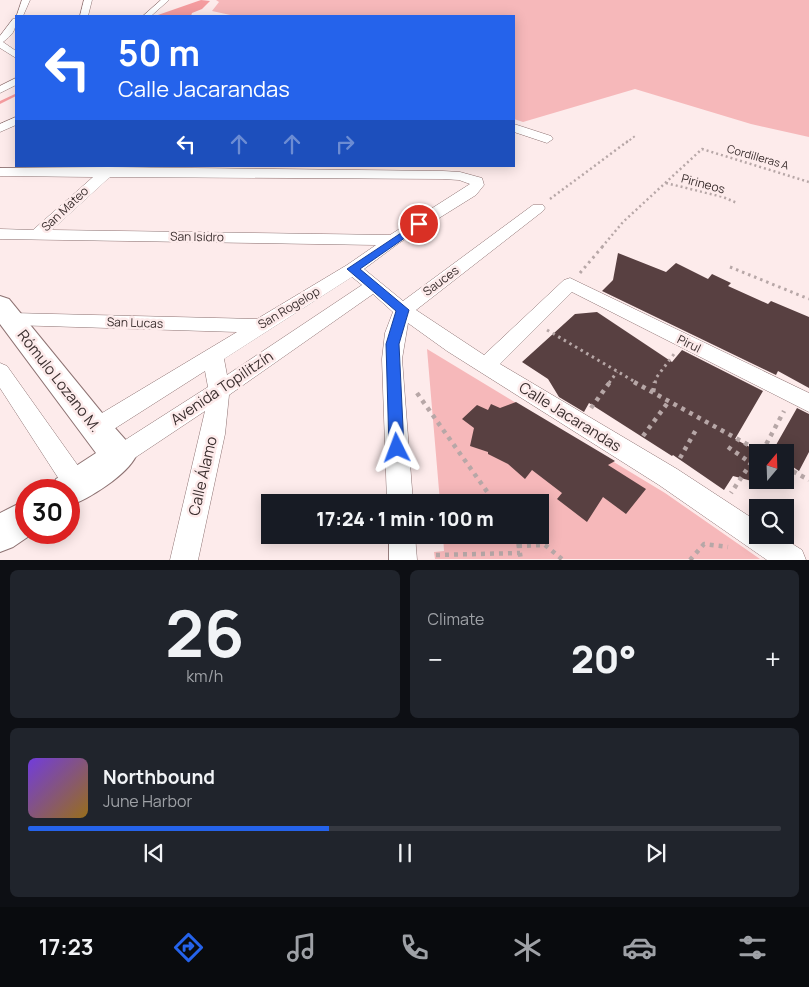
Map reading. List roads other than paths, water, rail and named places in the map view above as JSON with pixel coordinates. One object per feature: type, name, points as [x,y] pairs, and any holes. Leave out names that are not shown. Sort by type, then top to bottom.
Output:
[{"type":"street","points":[[19,15],[26,0]]},
{"type":"street","points":[[84,15],[88,0]]},
{"type":"street","points":[[147,15],[165,0]]},
{"type":"street","points":[[15,23],[9,33],[0,42],[15,54]]},
{"type":"street","points":[[0,90],[15,82]]},
{"type":"street","points":[[515,128],[547,139]]},
{"type":"street","points":[[0,172],[110,170]]},
{"type":"street","name":"San Rogelop","points":[[95,429],[353,269],[394,240],[471,192],[477,185],[477,181],[460,176],[438,175],[110,170]]},
{"type":"street","name":"San Mateo","points":[[38,234],[110,170]]},
{"type":"street","name":"Sauces","points":[[403,310],[538,208]]},
{"type":"street","name":"San Isidro","points":[[0,234],[394,240]]},
{"type":"street","name":"Calle Jacarandas","points":[[353,269],[403,310],[454,346],[668,477],[792,560]]},
{"type":"street","name":"Pirul","points":[[486,365],[570,284],[801,399]]},
{"type":"street","name":"Avenida Topilitzín","points":[[80,482],[219,391],[374,285]]},
{"type":"street","points":[[400,494],[392,359],[395,333],[403,310]]},
{"type":"street","name":"San Lucas","points":[[6,312],[259,326]]},
{"type":"street","name":"Rómulo Lozano M.","points":[[6,312],[95,429],[119,456]]},
{"type":"street","name":"Calle Álamo","points":[[184,560],[213,434],[219,391],[213,355]]},
{"type":"street","points":[[0,370],[68,479]]},
{"type":"street","points":[[0,534],[15,524]]},
{"type":"street","points":[[402,544],[403,560]]},
{"type":"waterway","points":[[0,103],[15,96]]}]
